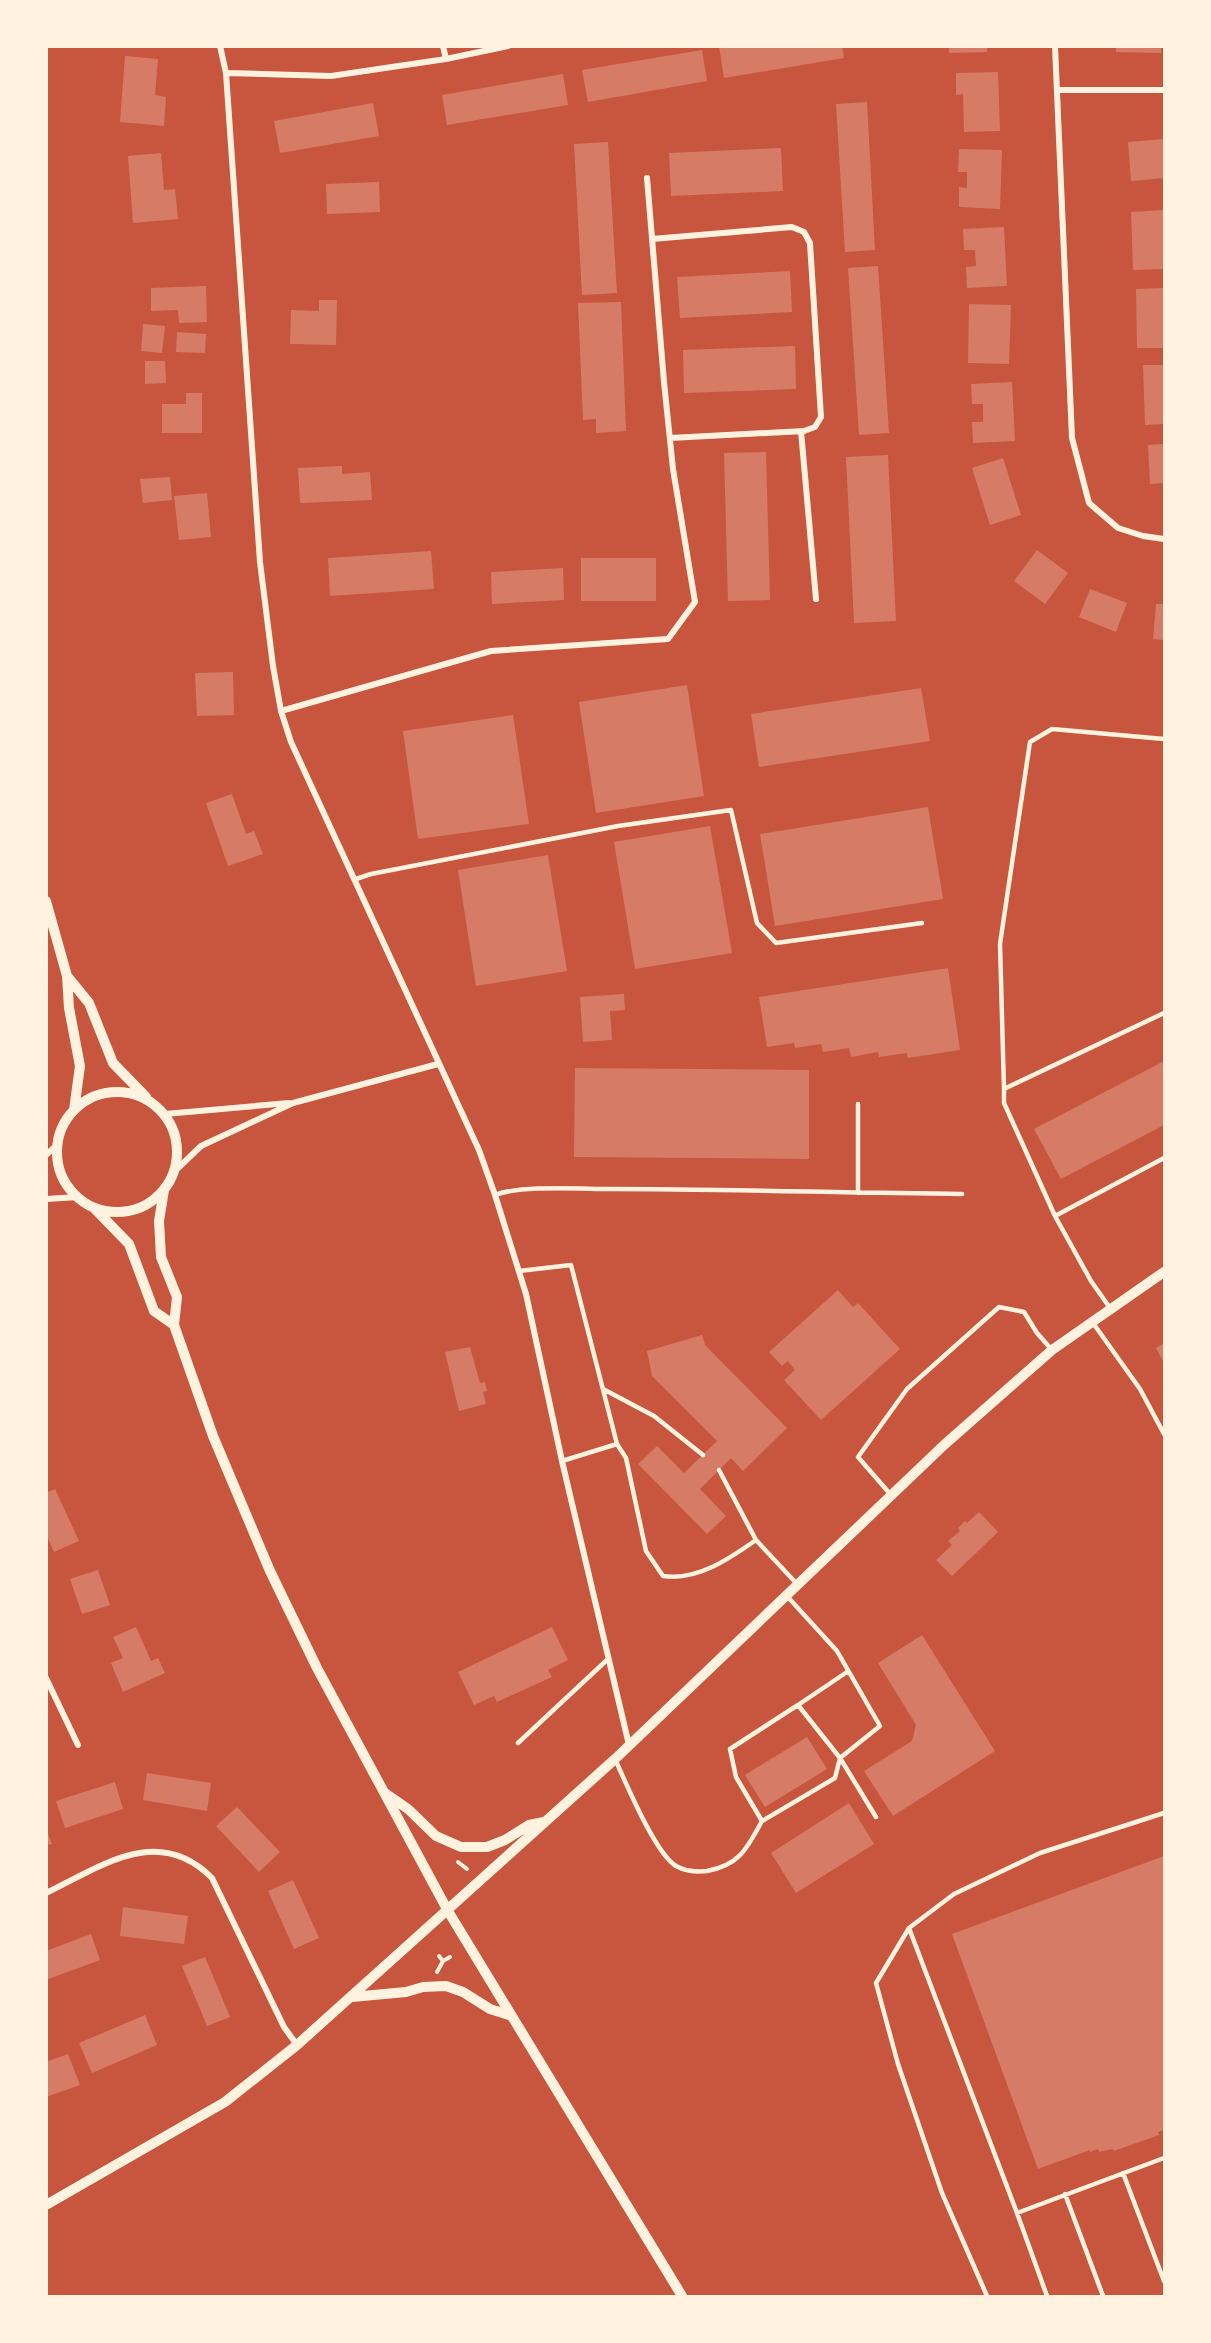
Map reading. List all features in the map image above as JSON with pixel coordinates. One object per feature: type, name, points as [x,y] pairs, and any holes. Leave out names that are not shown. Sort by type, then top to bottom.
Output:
[{"type":"street","points":[[220,46],[226,74],[260,562],[281,711],[291,742],[479,1150],[495,1195],[526,1294],[562,1461],[629,1745]]},
{"type":"street","points":[[443,46],[446,59]]},
{"type":"street","points":[[226,74],[331,76],[446,59],[508,46]]},
{"type":"street","points":[[1055,46],[1072,438],[1089,503],[1118,528],[1143,536],[1164,539]]},
{"type":"street","points":[[1058,90],[1164,90]]},
{"type":"street","points":[[281,711],[490,651],[668,639],[695,602],[670,438],[647,178]]},
{"type":"street","points":[[652,239],[792,227],[804,232],[810,243],[821,417],[815,427],[801,431],[670,438]]},
{"type":"street","points":[[801,431],[816,599]]},
{"type":"street","points":[[46,901],[67,976],[69,1008],[80,1066],[74,1110]]},
{"type":"street","points":[[67,976],[89,1003],[112,1063],[165,1114],[174,1132],[178,1152],[174,1172]]},
{"type":"street","points":[[438,1064],[293,1103],[201,1146],[174,1172],[164,1190],[159,1221],[161,1257],[177,1298],[174,1325],[213,1436],[256,1542],[317,1668],[448,1911],[682,2296]]},
{"type":"street","points":[[150,1101],[131,1093],[110,1092],[90,1098],[74,1110],[62,1126],[57,1145],[58,1164],[65,1182],[78,1197],[94,1207],[129,1244],[154,1311],[174,1325]]},
{"type":"street","points":[[165,1114],[293,1103]]},
{"type":"street","points":[[46,1155],[57,1145]]},
{"type":"street","points":[[94,1207],[113,1212],[132,1210],[150,1202],[164,1190]]},
{"type":"street","points":[[46,1199],[78,1197]]},
{"type":"street","points":[[48,2201],[225,2103],[297,2045],[615,1758],[944,1445],[1052,1350],[1164,1272]]},
{"type":"street","points":[[46,1678],[78,1745]]},
{"type":"street","points":[[383,1792],[408,1809],[436,1836],[461,1846],[487,1847],[505,1840],[529,1825],[545,1821]]},
{"type":"street","points":[[46,1893],[132,1853],[155,1851],[179,1854],[198,1864],[212,1878],[284,2027],[297,2045]]},
{"type":"street","points":[[352,1997],[446,1986],[463,1992],[490,2009],[512,2016]]},
{"type":"lane","points":[[1110,1308],[1091,1281],[1055,1216],[1004,1103],[1000,944],[1030,742],[1052,729],[1164,739]]},
{"type":"lane","points":[[356,879],[371,874],[618,826],[731,810],[757,922],[776,943],[922,923]]},
{"type":"lane","points":[[1004,1089],[1164,1013]]},
{"type":"lane","points":[[858,1104],[858,1193]]},
{"type":"lane","points":[[1055,1216],[1164,1158]]},
{"type":"lane","points":[[495,1195],[503,1192],[558,1190],[962,1194]]},
{"type":"lane","points":[[519,1271],[571,1264],[617,1444],[626,1458],[646,1551],[663,1576],[680,1578],[729,1560],[756,1540]]},
{"type":"lane","points":[[891,1495],[858,1457],[907,1389],[999,1307],[1024,1312],[1037,1333],[1052,1350]]},
{"type":"lane","points":[[1092,1321],[1140,1389],[1164,1434]]},
{"type":"lane","points":[[603,1389],[654,1416],[703,1455]]},
{"type":"lane","points":[[562,1461],[617,1444]]},
{"type":"lane","points":[[719,1470],[756,1540],[797,1584]]},
{"type":"lane","points":[[615,1758],[659,1847],[676,1866],[699,1872],[717,1869],[735,1862],[762,1821],[836,1778],[840,1758],[880,1726],[837,1651],[786,1595]]},
{"type":"lane","points":[[518,1743],[608,1659]]},
{"type":"lane","points":[[762,1821],[735,1777],[730,1749],[847,1672]]},
{"type":"lane","points":[[798,1706],[840,1758],[876,1817]]},
{"type":"lane","points":[[987,2296],[942,2193],[898,2064],[876,1983],[909,1928],[954,1894],[1040,1853],[1164,1813]]},
{"type":"lane","points":[[909,1928],[1047,2296]]},
{"type":"lane","points":[[1017,2213],[1164,2158]]},
{"type":"lane","points":[[1123,2173],[1164,2281]]},
{"type":"lane","points":[[1065,2194],[1103,2296]]},
{"type":"path","points":[[439,1956],[443,1961]]},
{"type":"path","points":[[437,1976],[443,1961],[450,1957]]},
{"type":"building","points":[[719,46],[842,46],[844,58],[724,78]]},
{"type":"building","points":[[949,46],[987,46],[987,52],[949,53]]},
{"type":"building","points":[[1116,46],[1161,46],[1161,53],[1116,52]]},
{"type":"building","points":[[702,50],[707,81],[588,102],[582,70]]},
{"type":"building","points":[[125,56],[158,59],[155,95],[166,97],[164,126],[120,122]]},
{"type":"building","points":[[998,72],[1000,131],[964,132],[963,94],[956,95],[956,73]]},
{"type":"building","points":[[563,74],[568,105],[447,125],[442,95]]},
{"type":"building","points":[[867,102],[875,250],[845,252],[836,104]]},
{"type":"building","points":[[373,103],[379,136],[280,153],[274,121]]},
{"type":"building","points":[[1164,139],[1164,178],[1131,181],[1128,142]]},
{"type":"building","points":[[608,142],[617,293],[582,295],[574,144]]},
{"type":"building","points":[[781,148],[783,191],[671,196],[669,153]]},
{"type":"building","points":[[959,149],[1002,150],[1000,209],[959,207],[959,187],[967,188],[967,172],[958,172]]},
{"type":"building","points":[[161,153],[164,190],[175,189],[178,219],[133,223],[128,156]]},
{"type":"building","points":[[379,182],[380,212],[327,214],[326,184]]},
{"type":"building","points":[[1164,210],[1164,269],[1133,270],[1131,212]]},
{"type":"building","points":[[1004,227],[1007,286],[967,288],[966,267],[976,266],[975,250],[964,250],[963,229]]},
{"type":"building","points":[[878,266],[889,433],[859,435],[848,268]]},
{"type":"building","points":[[790,271],[792,312],[680,318],[677,277]]},
{"type":"building","points":[[206,286],[207,322],[179,323],[178,310],[151,311],[151,288]]},
{"type":"building","points":[[1164,288],[1164,348],[1137,348],[1136,289]]},
{"type":"building","points":[[319,300],[337,300],[336,345],[290,344],[291,310],[319,311]]},
{"type":"building","points":[[621,302],[626,431],[596,433],[596,419],[583,420],[578,303]]},
{"type":"building","points":[[969,304],[1011,305],[1009,364],[968,363]]},
{"type":"building","points":[[143,324],[165,326],[162,353],[141,351]]},
{"type":"building","points":[[177,332],[206,334],[205,353],[176,352]]},
{"type":"building","points":[[795,346],[796,389],[684,393],[683,350]]},
{"type":"building","points":[[145,361],[165,361],[166,383],[145,384]]},
{"type":"building","points":[[1143,365],[1164,365],[1164,424],[1145,425]]},
{"type":"building","points":[[1012,382],[1015,441],[973,443],[972,422],[983,422],[983,404],[972,404],[971,384]]},
{"type":"building","points":[[186,393],[202,393],[202,433],[162,433],[162,404],[186,404]]},
{"type":"building","points":[[1164,444],[1164,483],[1150,484],[1148,445]]},
{"type":"building","points":[[766,452],[770,600],[728,601],[724,453]]},
{"type":"building","points":[[888,455],[896,621],[854,623],[846,457]]},
{"type":"building","points":[[1003,458],[1021,515],[990,525],[972,468]]},
{"type":"building","points":[[342,466],[342,474],[370,472],[372,500],[300,503],[298,468]]},
{"type":"building","points":[[170,477],[172,500],[143,503],[140,479]]},
{"type":"building","points":[[207,493],[211,537],[179,540],[174,496]]},
{"type":"building","points":[[1037,550],[1068,573],[1045,604],[1014,581]]},
{"type":"building","points":[[431,551],[434,589],[330,596],[328,558]]},
{"type":"building","points":[[581,558],[656,558],[656,601],[581,601]]},
{"type":"building","points":[[563,568],[564,600],[492,604],[491,572]]},
{"type":"building","points":[[1090,589],[1127,603],[1116,632],[1079,617]]},
{"type":"building","points":[[1156,604],[1164,604],[1164,640],[1153,639]]},
{"type":"building","points":[[233,672],[234,715],[197,716],[195,673]]},
{"type":"building","points":[[687,685],[704,796],[596,813],[579,702]]},
{"type":"building","points":[[921,688],[930,741],[759,767],[751,714]]},
{"type":"building","points":[[513,715],[529,824],[418,839],[403,731]]},
{"type":"building","points":[[232,794],[246,834],[254,831],[263,854],[228,866],[206,803]]},
{"type":"building","points":[[928,807],[943,899],[775,926],[760,834]]},
{"type":"building","points":[[710,826],[732,953],[635,969],[614,842]]},
{"type":"building","points":[[548,855],[567,971],[476,986],[458,870]]},
{"type":"building","points":[[948,968],[960,1050],[908,1058],[907,1053],[879,1057],[878,1052],[851,1057],[849,1048],[823,1052],[821,1044],[795,1048],[794,1043],[767,1047],[759,997]]},
{"type":"building","points":[[624,994],[625,1010],[610,1011],[612,1040],[583,1042],[580,997]]},
{"type":"building","points":[[1164,1061],[1164,1125],[1061,1179],[1034,1129]]},
{"type":"building","points":[[575,1068],[809,1070],[809,1159],[574,1157]]},
{"type":"building","points":[[838,1290],[853,1307],[858,1303],[900,1349],[821,1420],[784,1380],[795,1370],[788,1361],[782,1366],[769,1352]]},
{"type":"building","points":[[702,1335],[705,1345],[787,1428],[743,1471],[731,1458],[700,1489],[726,1516],[707,1534],[638,1464],[657,1446],[684,1473],[717,1441],[652,1376],[647,1351]]},
{"type":"building","points":[[1164,1343],[1164,1363],[1156,1348]]},
{"type":"building","points":[[470,1347],[480,1383],[485,1382],[487,1391],[483,1392],[486,1404],[459,1411],[445,1352]]},
{"type":"building","points":[[55,1489],[79,1541],[54,1552],[46,1534],[46,1493]]},
{"type":"building","points":[[979,1512],[998,1532],[952,1576],[936,1560],[952,1545],[948,1541],[960,1531],[958,1528]]},
{"type":"building","points":[[98,1570],[110,1605],[82,1614],[70,1579]]},
{"type":"building","points":[[136,1627],[151,1661],[158,1658],[165,1673],[123,1692],[111,1663],[123,1658],[113,1637]]},
{"type":"building","points":[[552,1627],[568,1660],[548,1670],[552,1677],[497,1702],[494,1696],[474,1705],[458,1672]]},
{"type":"building","points":[[922,1635],[995,1751],[893,1816],[864,1771],[912,1741],[916,1725],[878,1663]]},
{"type":"building","points":[[807,1737],[827,1769],[765,1807],[745,1775]]},
{"type":"building","points":[[147,1773],[211,1783],[207,1811],[143,1800]]},
{"type":"building","points":[[115,1782],[123,1809],[65,1828],[56,1801]]},
{"type":"building","points":[[849,1803],[874,1844],[796,1893],[771,1853]]},
{"type":"building","points":[[237,1807],[280,1852],[259,1872],[216,1826]]},
{"type":"building","points":[[46,1829],[52,1844],[46,1845]]},
{"type":"building","points":[[1164,1856],[1164,2130],[1158,2132],[1159,2135],[1114,2151],[1113,2149],[1099,2152],[1098,2149],[1090,2152],[1090,2150],[1038,2169],[952,1934]]},
{"type":"building","points":[[293,1880],[319,1938],[294,1949],[268,1891]]},
{"type":"building","points":[[123,1907],[188,1916],[184,1944],[120,1936]]},
{"type":"building","points":[[91,1934],[100,1960],[46,1980],[46,1951]]},
{"type":"building","points":[[205,1957],[230,2017],[207,2026],[182,1966]]},
{"type":"building","points":[[145,2015],[157,2045],[92,2073],[79,2043]]},
{"type":"building","points":[[68,2054],[80,2085],[46,2097],[46,2062]]}]
